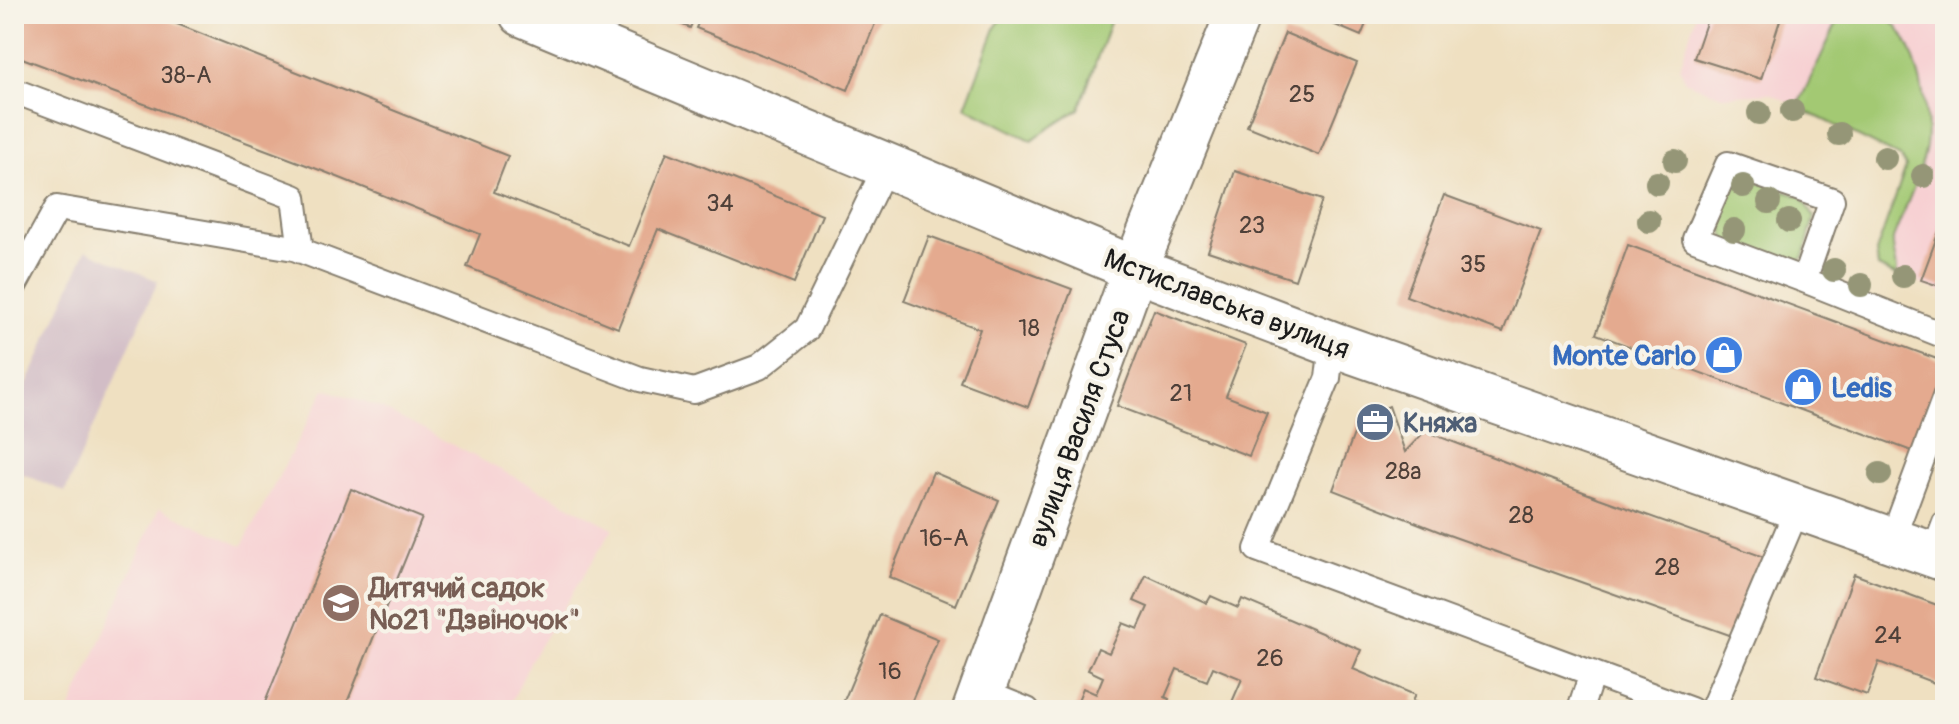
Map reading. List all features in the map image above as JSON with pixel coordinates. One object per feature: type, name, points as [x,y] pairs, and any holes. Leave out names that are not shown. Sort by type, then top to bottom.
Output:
[{"type":"street","name":"Мстиславська вулиця","points":[[522,14],[1135,269],[1338,346],[1892,540],[1941,546]]},
{"type":"street","name":"вулиця Василя Стуса","points":[[979,701],[1135,269],[1238,14]]},
{"type":"lane","points":[[22,94],[294,197],[301,251]]},
{"type":"lane","points":[[1804,280],[1832,200],[1728,164],[1695,239],[1945,336]]},
{"type":"lane","points":[[14,286],[57,208],[294,248],[640,379],[694,391],[759,367],[807,329],[886,166]]},
{"type":"lane","points":[[1338,346],[1330,361],[1328,378],[1257,549],[1691,710]]},
{"type":"lane","points":[[1892,540],[1945,397]]},
{"type":"lane","points":[[1712,710],[1798,507]]},
{"type":"lane","points":[[1580,710],[1592,673]]},
{"type":"lane","points":[[979,701],[1027,710]]},
{"type":"shaded area","points":[[1696,14],[1945,14],[1945,293],[1878,267],[1876,252],[1906,167],[1900,157],[1770,93],[1722,96],[1685,81],[1680,67]]},
{"type":"shaded area","points":[[86,250],[158,281],[65,492],[14,470],[14,414]]},
{"type":"shaded area","name":"Дитячий садок №21 \"Дзвіночок\"","points":[[325,389],[379,407],[613,528],[531,660],[508,710],[70,710],[159,508],[242,546]]},
{"type":"green space","points":[[1874,13],[1891,21],[1911,51],[1923,92],[1926,146],[1893,239],[1897,276],[1878,267],[1876,252],[1906,167],[1900,157],[1797,107],[1841,14]]},
{"type":"green space","points":[[1006,14],[1113,14],[1079,109],[1031,140],[965,107],[996,26]]},
{"type":"green space","points":[[1736,174],[1802,197],[1814,216],[1804,257],[1788,267],[1726,241],[1719,216]]},
{"type":"building","points":[[14,14],[152,14],[508,156],[494,192],[629,246],[667,152],[822,215],[794,283],[658,229],[618,328],[467,267],[480,234],[14,55]]},
{"type":"building","points":[[656,14],[696,14],[690,28]]},
{"type":"building","points":[[702,14],[879,14],[848,90],[696,28]]},
{"type":"building","points":[[1309,14],[1370,14],[1361,36]]},
{"type":"building","points":[[1709,14],[1782,14],[1761,79],[1694,58]]},
{"type":"building","points":[[1285,33],[1357,63],[1319,155],[1247,126]]},
{"type":"building","points":[[1235,171],[1322,200],[1295,280],[1208,251]]},
{"type":"building","points":[[1444,195],[1541,231],[1503,332],[1406,296]]},
{"type":"building","points":[[1945,215],[1945,288],[1921,280]]},
{"type":"building","points":[[929,236],[1072,289],[1028,407],[960,382],[980,329],[904,301]]},
{"type":"building","points":[[1628,245],[1945,362],[1945,378],[1917,453],[1596,334]]},
{"type":"building","points":[[1154,310],[1246,345],[1226,396],[1267,412],[1249,456],[1117,406]]},
{"type":"building","points":[[1389,406],[1405,452],[1425,431],[1764,557],[1735,637],[1443,533],[1333,490],[1360,418]]},
{"type":"building","points":[[933,472],[999,500],[956,605],[889,577]]},
{"type":"building","points":[[351,489],[422,518],[344,710],[262,710]]},
{"type":"building","points":[[1854,574],[1945,608],[1945,687],[1879,662],[1867,695],[1816,677]]},
{"type":"building","points":[[1146,575],[1207,603],[1211,596],[1238,608],[1242,599],[1361,650],[1353,669],[1415,695],[1412,701],[1433,710],[1285,710],[1277,707],[1276,710],[1232,710],[1229,709],[1242,679],[1213,667],[1207,681],[1177,669],[1165,697],[1169,699],[1164,710],[1074,710],[1083,688],[1096,694],[1103,677],[1088,670],[1098,648],[1109,653],[1123,623],[1138,629],[1148,607],[1134,601]]},
{"type":"building","points":[[880,615],[938,639],[908,710],[860,710],[843,703]]},
{"type":"place","name":"Monte Carlo","points":[[1724,355]]},
{"type":"place","name":"Ledis","points":[[1803,387]]},
{"type":"place","name":"Княжа","points":[[1375,422]]},
{"type":"place","name":"Дитячий садок №21 \"Дзвіночок\"","points":[[341,603]]}]
